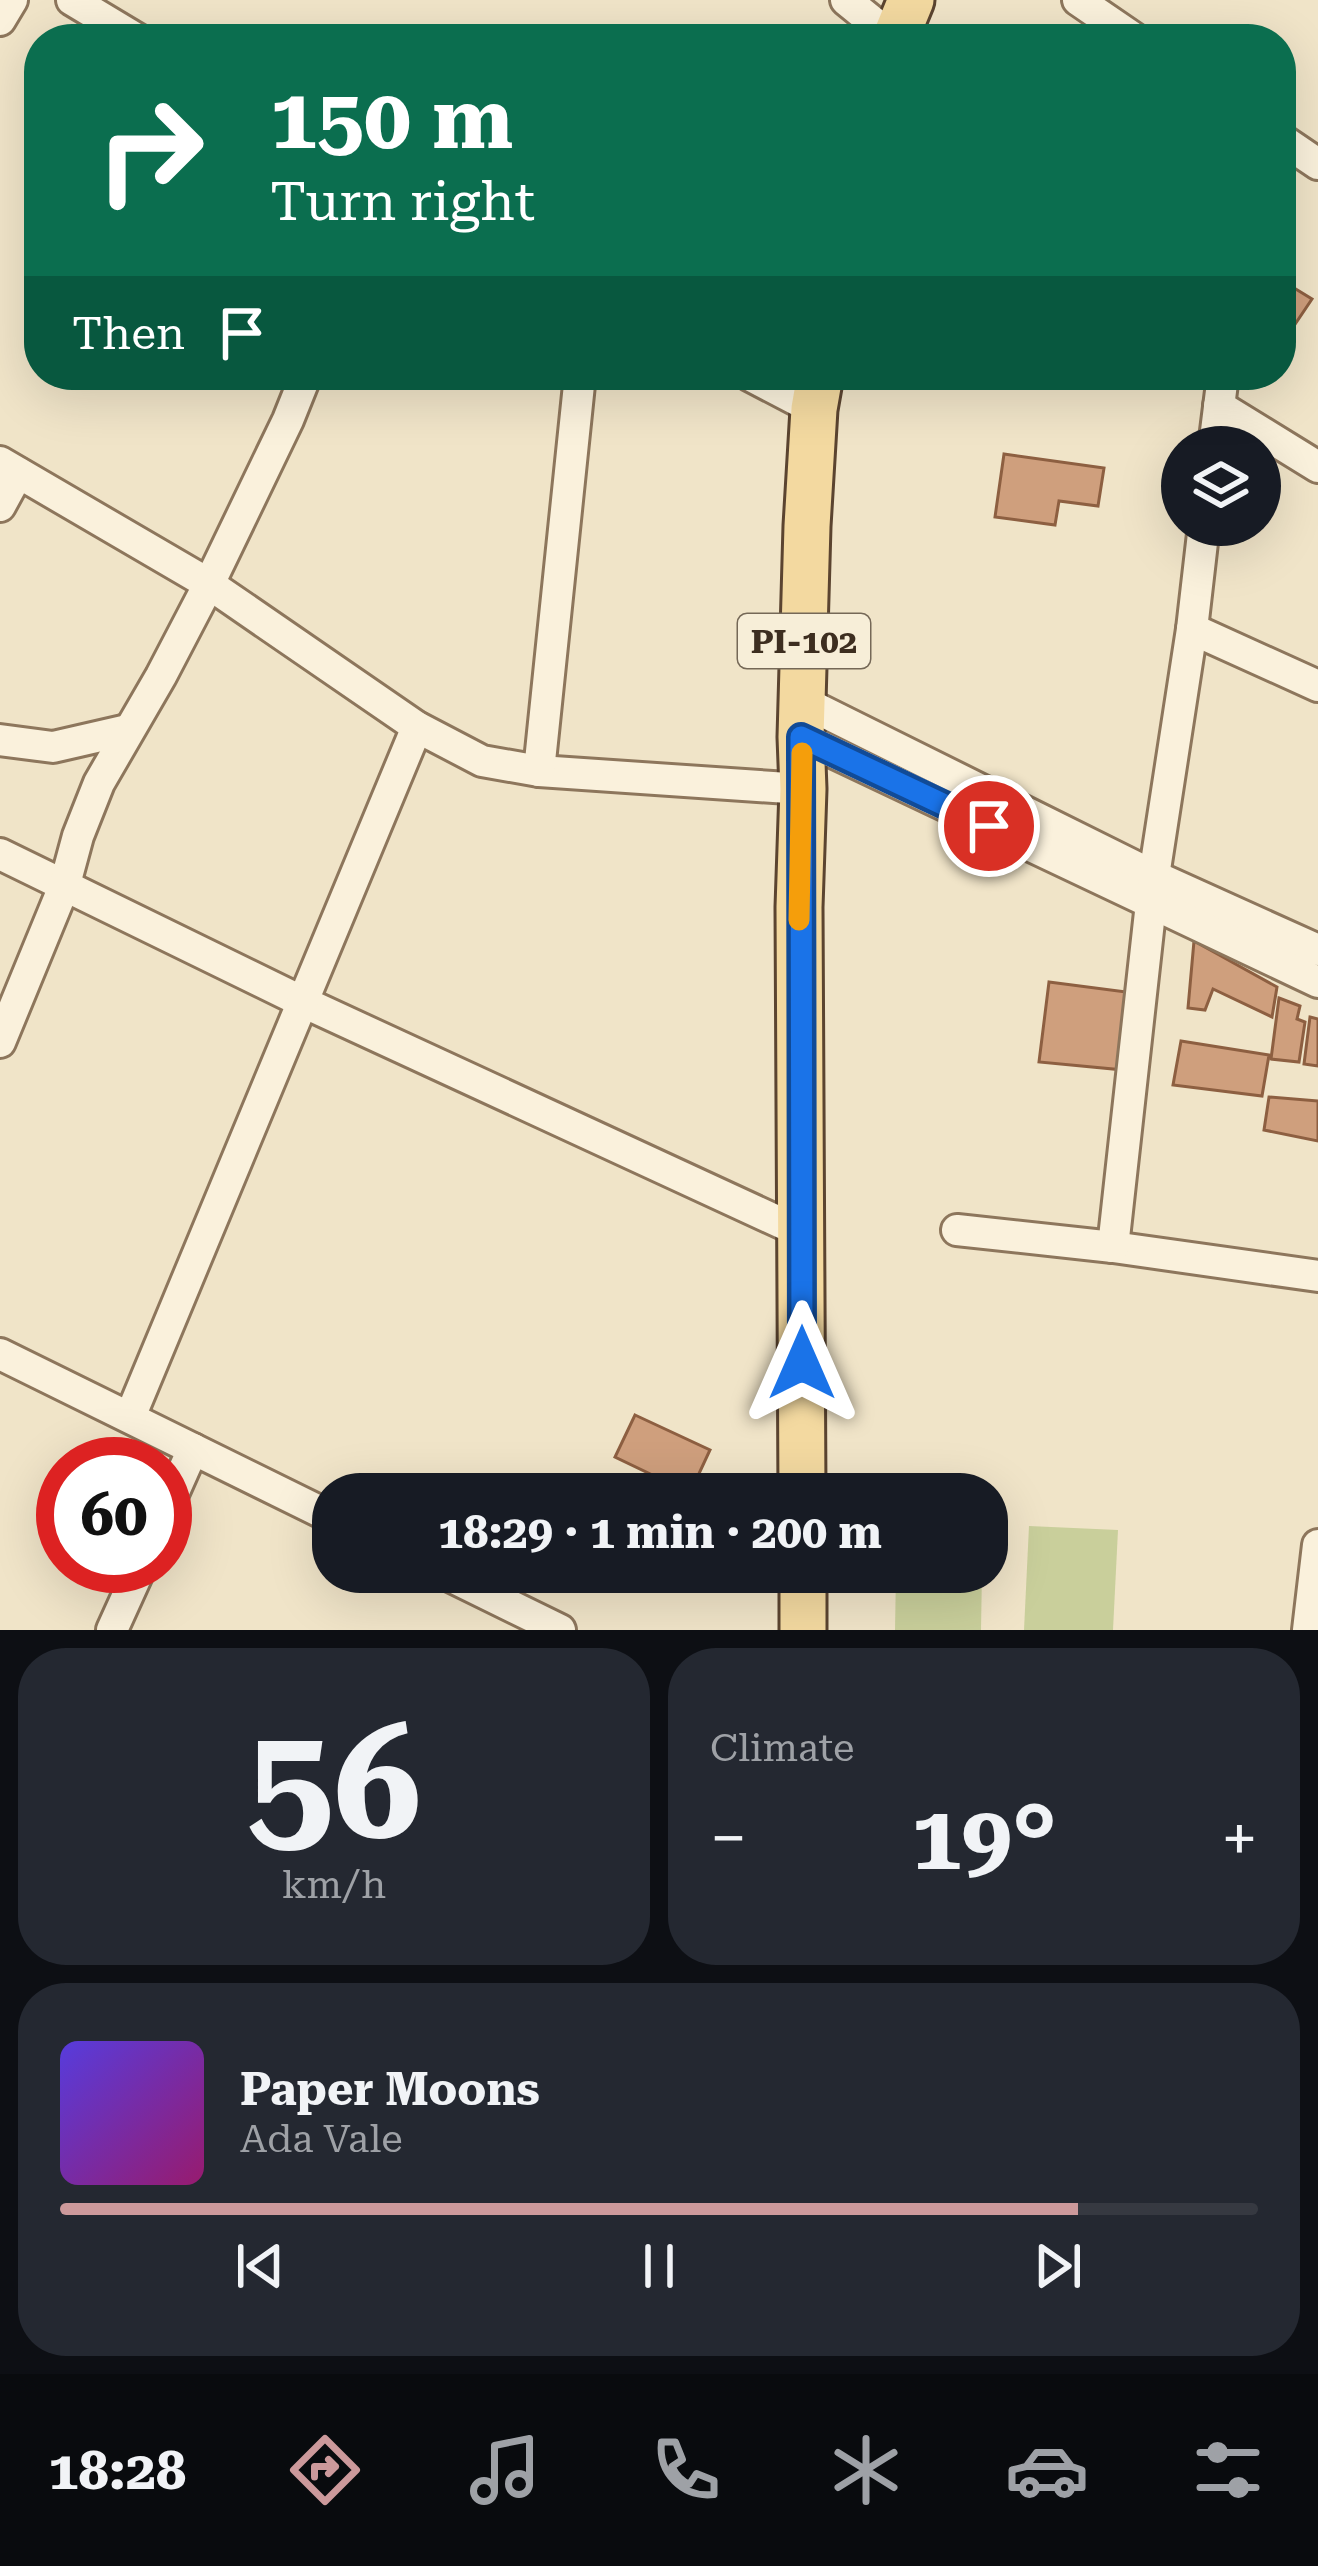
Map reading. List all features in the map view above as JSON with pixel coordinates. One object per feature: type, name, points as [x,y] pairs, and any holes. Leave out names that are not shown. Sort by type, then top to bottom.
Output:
[{"type":"main road","name":"PI-102","points":[[802,1473],[801,719],[807,526],[818,392]]},
{"type":"main road","points":[[803,1593],[803,1630]]},
{"type":"street","points":[[0,20],[12,0]]},
{"type":"street","points":[[73,0],[112,24]]},
{"type":"street","points":[[846,0],[876,24]]},
{"type":"street","points":[[1078,0],[1113,24]]},
{"type":"street","points":[[0,1042],[65,884],[99,783],[209,584],[299,390]]},
{"type":"street","points":[[539,771],[578,390]]},
{"type":"street","points":[[1217,426],[1221,391]]},
{"type":"street","points":[[1221,391],[1318,467]]},
{"type":"street","points":[[0,506],[9,467],[209,584],[417,727],[482,761],[539,771],[802,790]]},
{"type":"street","points":[[1114,1247],[1152,890],[1202,546]]},
{"type":"street","points":[[1192,629],[1318,686]]},
{"type":"street","points":[[801,719],[1152,890],[1318,982]]},
{"type":"street","points":[[130,1418],[417,727]]},
{"type":"street","points":[[0,740],[53,747],[127,730]]},
{"type":"street","points":[[0,854],[303,1001],[801,1232]]},
{"type":"street","points":[[1152,890],[1318,950]]},
{"type":"street","points":[[957,1230],[1318,1276]]},
{"type":"street","points":[[0,1354],[312,1508]]},
{"type":"street","points":[[192,1453],[194,1449]]},
{"type":"street","points":[[1308,1630],[1318,1545]]},
{"type":"street","points":[[112,1630],[129,1593]]},
{"type":"street","points":[[485,1593],[560,1630]]},
{"type":"green space","points":[[1029,1526],[1118,1530],[1113,1630],[1024,1630]]},
{"type":"green space","points":[[896,1593],[982,1593],[981,1630],[895,1630]]},
{"type":"building","points":[[1296,289],[1312,299],[1296,323]]},
{"type":"building","points":[[1004,454],[1104,468],[1098,506],[1059,501],[1055,525],[995,517]]},
{"type":"building","points":[[1194,941],[1277,987],[1272,1017],[1213,989],[1205,1010],[1188,1008]]},
{"type":"building","points":[[1049,982],[1134,993],[1124,1070],[1039,1062]]},
{"type":"building","points":[[1279,998],[1300,1006],[1297,1019],[1305,1022],[1299,1062],[1271,1059]]},
{"type":"building","points":[[1310,1017],[1318,1019],[1318,1066],[1304,1064]]},
{"type":"building","points":[[1181,1041],[1269,1055],[1262,1096],[1173,1085]]},
{"type":"building","points":[[1269,1097],[1318,1101],[1318,1141],[1264,1130]]},
{"type":"building","points":[[635,1415],[710,1450],[699,1473],[648,1473],[615,1457]]},
{"type":"slow traffic","points":[[799,920],[802,753]]},
{"type":"route","points":[[802,1363],[801,737],[989,826]]}]
